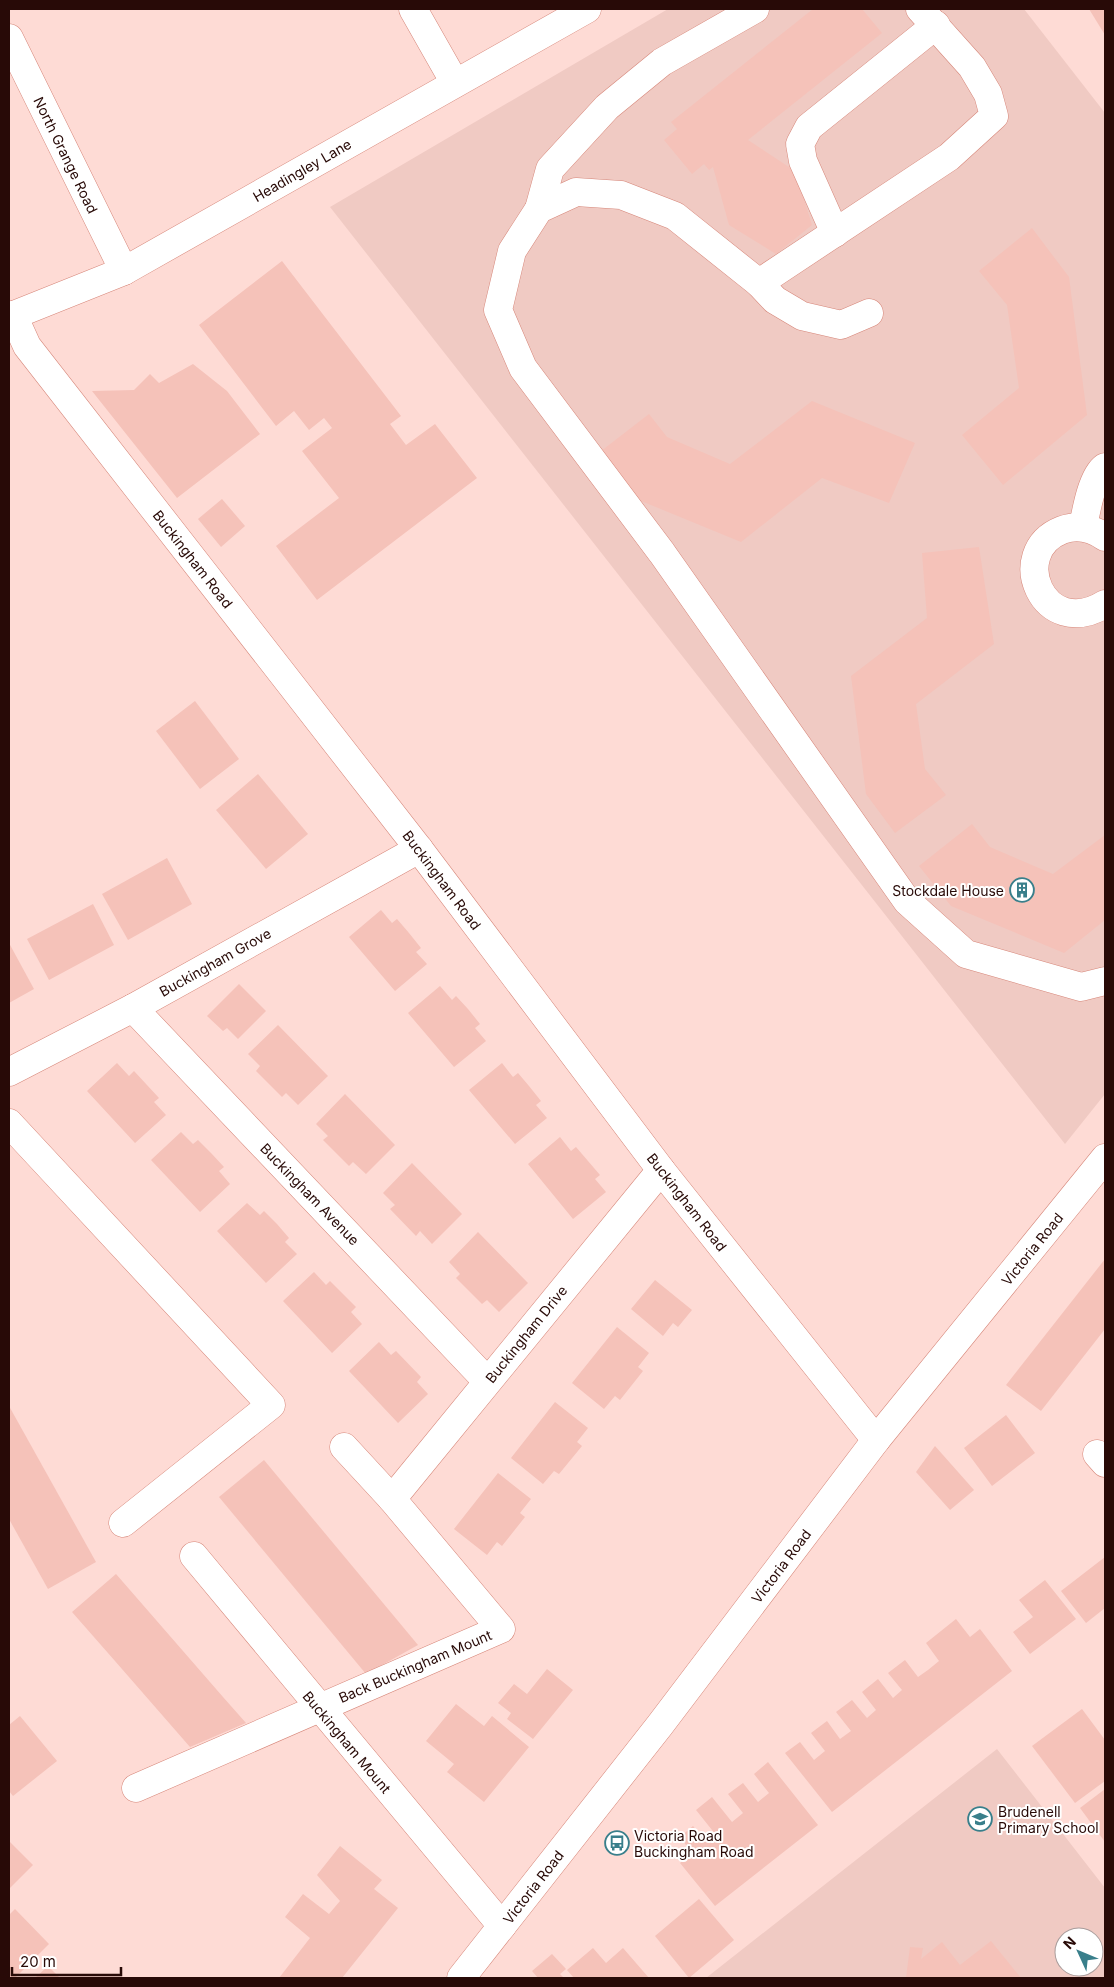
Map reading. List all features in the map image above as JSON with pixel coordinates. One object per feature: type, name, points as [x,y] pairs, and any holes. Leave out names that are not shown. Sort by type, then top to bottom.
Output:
[{"type":"main road","points":[[413,9],[455,83]]},
{"type":"main road","name":"Headingley Lane","points":[[11,316],[124,271],[587,9]]},
{"type":"main road","points":[[754,9],[662,62],[607,107],[550,168],[539,209],[512,251],[498,310],[523,368],[662,553],[908,901],[966,954],[1081,987],[1105,981]]},
{"type":"main road","points":[[759,283],[835,233],[949,157],[994,116],[988,94],[972,66],[928,17],[808,127],[800,144],[803,161],[835,233]]},
{"type":"main road","name":"North Grange Road","points":[[9,38],[124,271]]},
{"type":"main road","points":[[539,209],[576,192],[621,194],[675,216],[759,283],[775,300],[802,316],[841,325],[869,313]]},
{"type":"main road","name":"Buckingham Road","points":[[11,316],[27,346],[419,849],[661,1170],[876,1440]]},
{"type":"main road","points":[[1105,466],[1099,471],[1086,511],[1094,532],[1069,528],[1056,533],[1045,542],[1037,554],[1034,568],[1036,583],[1042,596],[1052,606],[1066,612],[1080,614],[1094,611],[1105,604]]},
{"type":"main road","name":"Buckingham Grove","points":[[9,1072],[133,1008],[419,849]]},
{"type":"main road","name":"Buckingham Avenue","points":[[133,1008],[487,1381]]},
{"type":"main road","points":[[9,1123],[271,1405],[123,1523]]},
{"type":"main road","name":"Victoria Road","points":[[461,1978],[660,1725],[876,1440],[1105,1158]]},
{"type":"main road","name":"Buckingham Drive","points":[[392,1499],[661,1170]]},
{"type":"main road","name":"Back Buckingham Mount","points":[[136,1788],[501,1629],[392,1499],[344,1447]]},
{"type":"main road","name":"Buckingham Mount","points":[[194,1556],[502,1926]]},
{"type":"shaded area","points":[[668,9],[1024,9],[1105,113],[1105,1094],[1065,1144],[330,207]]},
{"type":"shaded area","name":"Brudenell Primary School","points":[[997,1749],[1105,1888],[1105,1978],[706,1978]]},
{"type":"building","points":[[813,9],[862,9],[882,33],[748,140],[795,171],[812,225],[776,254],[729,225],[713,167],[709,170],[704,164],[692,174],[664,140],[677,129],[671,122]]},
{"type":"building","points":[[1089,9],[1105,9],[1105,35]]},
{"type":"building","points":[[1032,228],[1069,277],[1087,415],[1003,485],[962,435],[1019,388],[1007,305],[979,271]]},
{"type":"building","points":[[282,261],[401,416],[390,424],[406,445],[435,424],[477,478],[317,600],[276,546],[339,498],[302,451],[332,428],[324,418],[309,430],[294,411],[276,426],[199,325]]},
{"type":"building","points":[[193,364],[227,391],[260,434],[177,498],[92,391],[134,390],[150,374],[159,383]]},
{"type":"building","points":[[812,401],[915,443],[889,503],[822,478],[741,542],[629,496],[596,455],[649,414],[667,437],[730,464]]},
{"type":"building","points":[[222,499],[245,526],[221,547],[198,519]]},
{"type":"building","points":[[979,547],[994,644],[916,704],[925,769],[946,795],[895,833],[866,794],[851,676],[927,618],[922,553]]},
{"type":"building","points":[[195,701],[239,759],[200,789],[156,731]]},
{"type":"building","points":[[258,774],[308,834],[266,869],[216,810]]},
{"type":"building","name":"Stockdale House","points":[[972,824],[990,847],[1053,874],[1105,835],[1105,920],[1064,953],[951,906],[919,866]]},
{"type":"building","points":[[167,858],[192,904],[128,940],[102,894]]},
{"type":"building","points":[[93,904],[114,945],[49,980],[27,939]]},
{"type":"building","points":[[381,910],[392,923],[397,919],[409,933],[421,948],[416,952],[427,964],[395,991],[349,937]]},
{"type":"building","points":[[9,943],[34,989],[9,1003]]},
{"type":"building","points":[[239,984],[266,1011],[238,1039],[227,1028],[223,1031],[207,1016]]},
{"type":"building","points":[[440,986],[452,1000],[456,996],[468,1009],[480,1024],[475,1028],[486,1041],[454,1067],[408,1013]]},
{"type":"building","points":[[278,1025],[328,1076],[298,1105],[286,1093],[282,1097],[256,1071],[260,1066],[248,1054]]},
{"type":"building","points":[[117,1063],[129,1076],[134,1071],[159,1098],[154,1102],[166,1115],[135,1143],[87,1091]]},
{"type":"building","points":[[502,1063],[513,1077],[518,1073],[529,1086],[541,1101],[536,1105],[547,1118],[515,1144],[469,1090]]},
{"type":"building","points":[[345,1094],[395,1145],[366,1174],[353,1162],[349,1166],[323,1140],[328,1136],[316,1124]]},
{"type":"building","points":[[181,1132],[193,1144],[198,1140],[211,1153],[224,1167],[219,1171],[230,1184],[200,1212],[151,1160]]},
{"type":"building","points":[[560,1137],[571,1151],[576,1147],[600,1175],[595,1179],[606,1192],[573,1219],[528,1164]]},
{"type":"building","points":[[412,1163],[462,1214],[432,1244],[420,1231],[416,1236],[390,1209],[395,1205],[383,1193]]},
{"type":"building","points":[[247,1203],[260,1215],[264,1211],[277,1224],[289,1238],[285,1242],[297,1254],[266,1283],[217,1231]]},
{"type":"building","points":[[478,1232],[528,1283],[499,1312],[487,1300],[482,1304],[456,1278],[460,1274],[449,1262]]},
{"type":"building","points":[[1105,1259],[1105,1329],[1041,1411],[1006,1385]]},
{"type":"building","points":[[314,1272],[326,1285],[330,1281],[356,1307],[351,1312],[362,1324],[332,1353],[283,1301]]},
{"type":"building","points":[[655,1280],[692,1310],[678,1327],[673,1323],[663,1336],[631,1309]]},
{"type":"building","points":[[617,1327],[649,1353],[638,1367],[643,1371],[620,1400],[615,1396],[604,1409],[572,1383]]},
{"type":"building","points":[[379,1342],[391,1355],[396,1351],[421,1377],[417,1382],[428,1394],[398,1423],[349,1371]]},
{"type":"building","points":[[555,1402],[588,1428],[577,1442],[582,1446],[559,1474],[554,1471],[543,1484],[511,1458]]},
{"type":"building","points":[[9,1406],[96,1562],[48,1589],[9,1519]]},
{"type":"building","points":[[1006,1415],[1035,1453],[992,1486],[964,1448]]},
{"type":"building","points":[[935,1446],[974,1490],[950,1510],[916,1472]]},
{"type":"building","points":[[264,1460],[418,1645],[366,1674],[219,1497]]},
{"type":"building","points":[[498,1473],[531,1499],[520,1513],[525,1517],[502,1546],[497,1542],[487,1555],[454,1529]]},
{"type":"building","points":[[1105,1557],[1105,1608],[1086,1623],[1061,1591]]},
{"type":"building","points":[[116,1574],[246,1723],[190,1747],[72,1612]]},
{"type":"building","points":[[1045,1580],[1076,1619],[1030,1654],[1013,1632],[1033,1617],[1019,1600]]},
{"type":"building","points":[[956,1619],[970,1637],[980,1629],[1012,1671],[832,1812],[785,1753],[800,1742],[814,1760],[825,1751],[811,1733],[827,1721],[840,1739],[851,1731],[836,1712],[852,1700],[867,1718],[876,1710],[862,1692],[878,1679],[893,1698],[902,1690],[888,1673],[905,1660],[918,1677],[928,1670],[939,1661],[926,1643]]},
{"type":"building","points":[[547,1669],[573,1690],[533,1739],[507,1719],[511,1713],[498,1703],[514,1684],[527,1694]]},
{"type":"building","points":[[456,1704],[484,1726],[492,1716],[529,1747],[484,1802],[447,1772],[454,1764],[426,1741]]},
{"type":"building","points":[[1082,1709],[1105,1740],[1105,1781],[1075,1803],[1032,1746]]},
{"type":"building","points":[[20,1716],[57,1761],[13,1796],[9,1791],[9,1725]]},
{"type":"building","points":[[768,1762],[818,1825],[715,1906],[680,1863],[692,1853],[680,1837],[693,1826],[706,1842],[716,1835],[696,1810],[712,1797],[732,1822],[743,1813],[728,1794],[743,1783],[758,1802],[769,1793],[754,1774]]},
{"type":"building","points":[[1105,1789],[1105,1842],[1080,1808]]},
{"type":"building","points":[[9,1841],[33,1865],[9,1889]]},
{"type":"building","points":[[340,1846],[382,1880],[374,1889],[398,1908],[342,1978],[279,1978],[310,1938],[285,1917],[303,1894],[329,1914],[340,1901],[317,1875]]},
{"type":"building","points":[[699,1899],[734,1940],[689,1978],[655,1936]]},
{"type":"building","points":[[15,1909],[49,1944],[15,1978],[9,1978],[9,1915]]},
{"type":"building","points":[[991,1941],[1021,1978],[906,1978],[910,1947],[923,1948],[921,1959],[942,1942],[960,1965]]},
{"type":"building","points":[[593,1948],[606,1963],[623,1948],[649,1978],[574,1978],[567,1970]]},
{"type":"building","points":[[552,1954],[566,1969],[560,1974],[564,1978],[538,1978],[532,1971]]},
{"type":"building","points":[[48,1966],[60,1978],[35,1978]]},
{"type":"place","name":"Stockdale House","points":[[1022,890]]},
{"type":"place","name":"Brudenell Primary School","points":[[980,1819]]},
{"type":"place","name":"Victoria Road Buckingham Road","points":[[617,1843]]}]
